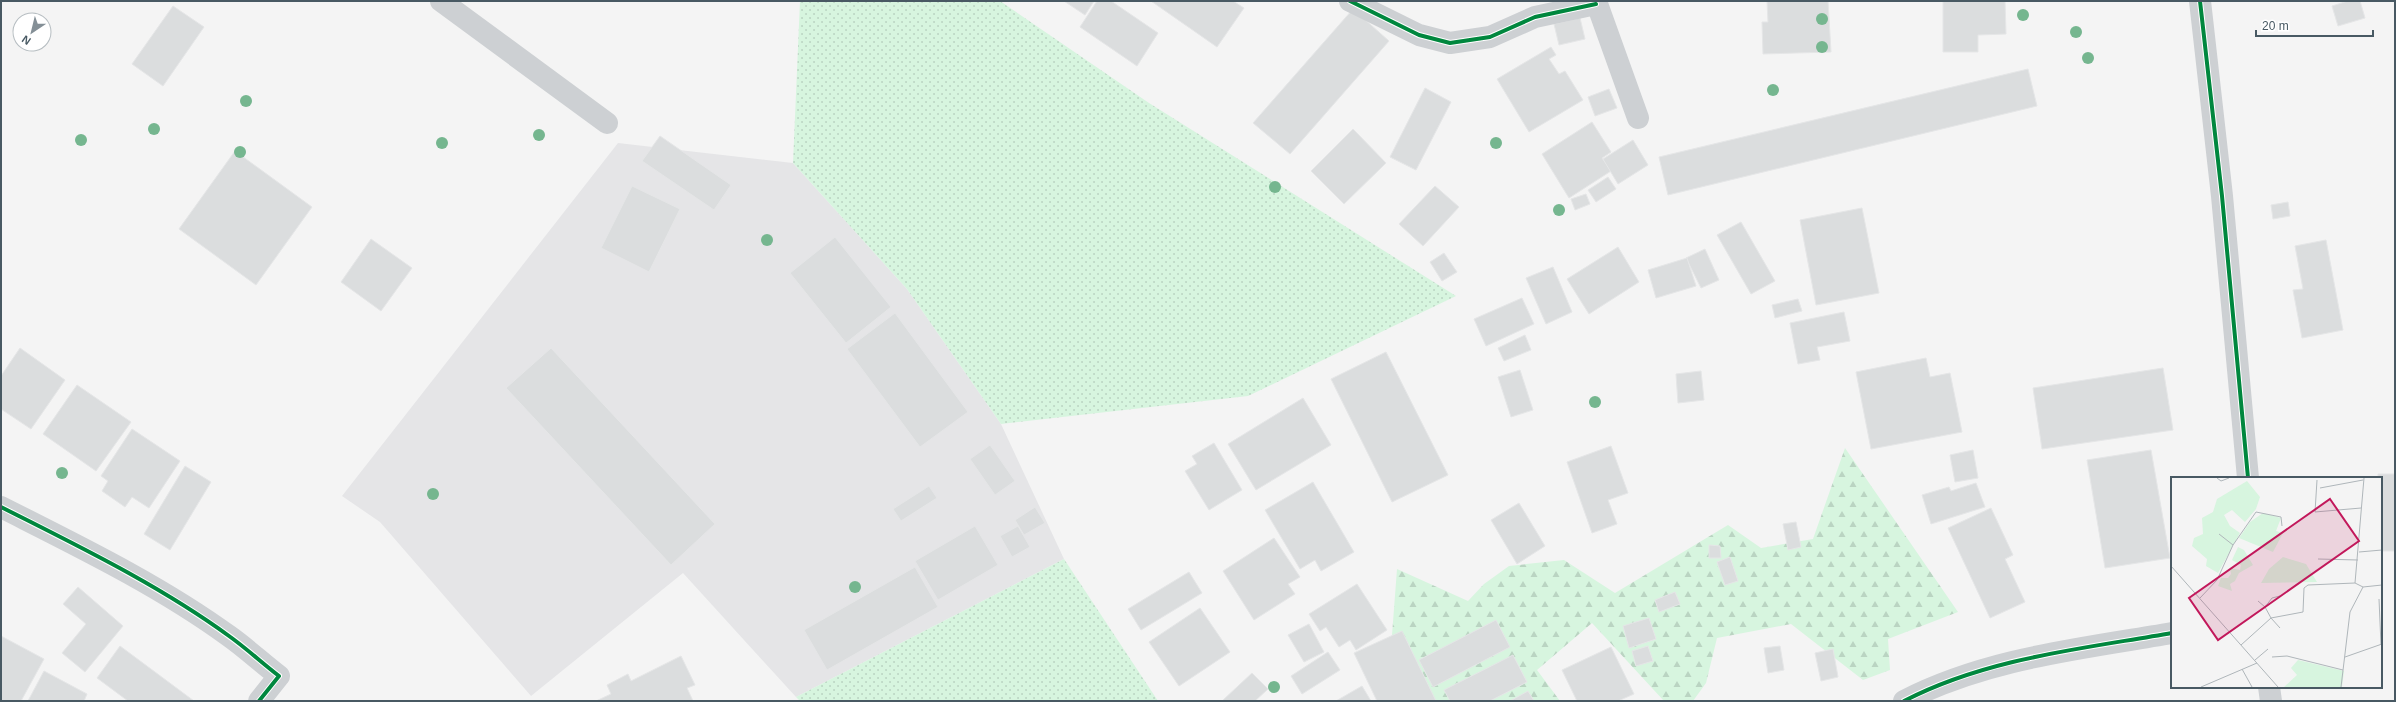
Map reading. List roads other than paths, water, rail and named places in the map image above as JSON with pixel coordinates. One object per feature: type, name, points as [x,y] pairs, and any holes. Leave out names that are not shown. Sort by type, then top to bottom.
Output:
[{"type":"street","points":[[440,1],[607,123]]},
{"type":"street","points":[[1350,1],[1419,35],[1450,43],[1490,37],[1535,17],[1596,2],[1638,118]]},
{"type":"street","points":[[2200,1],[2222,196],[2248,477]]},
{"type":"street","points":[[1,507],[101,558],[181,605],[229,636],[279,676],[260,701]]},
{"type":"street","points":[[1904,701],[1928,688],[1968,674],[2025,658],[2171,633]]},
{"type":"street","points":[[2270,688],[2271,701]]}]
